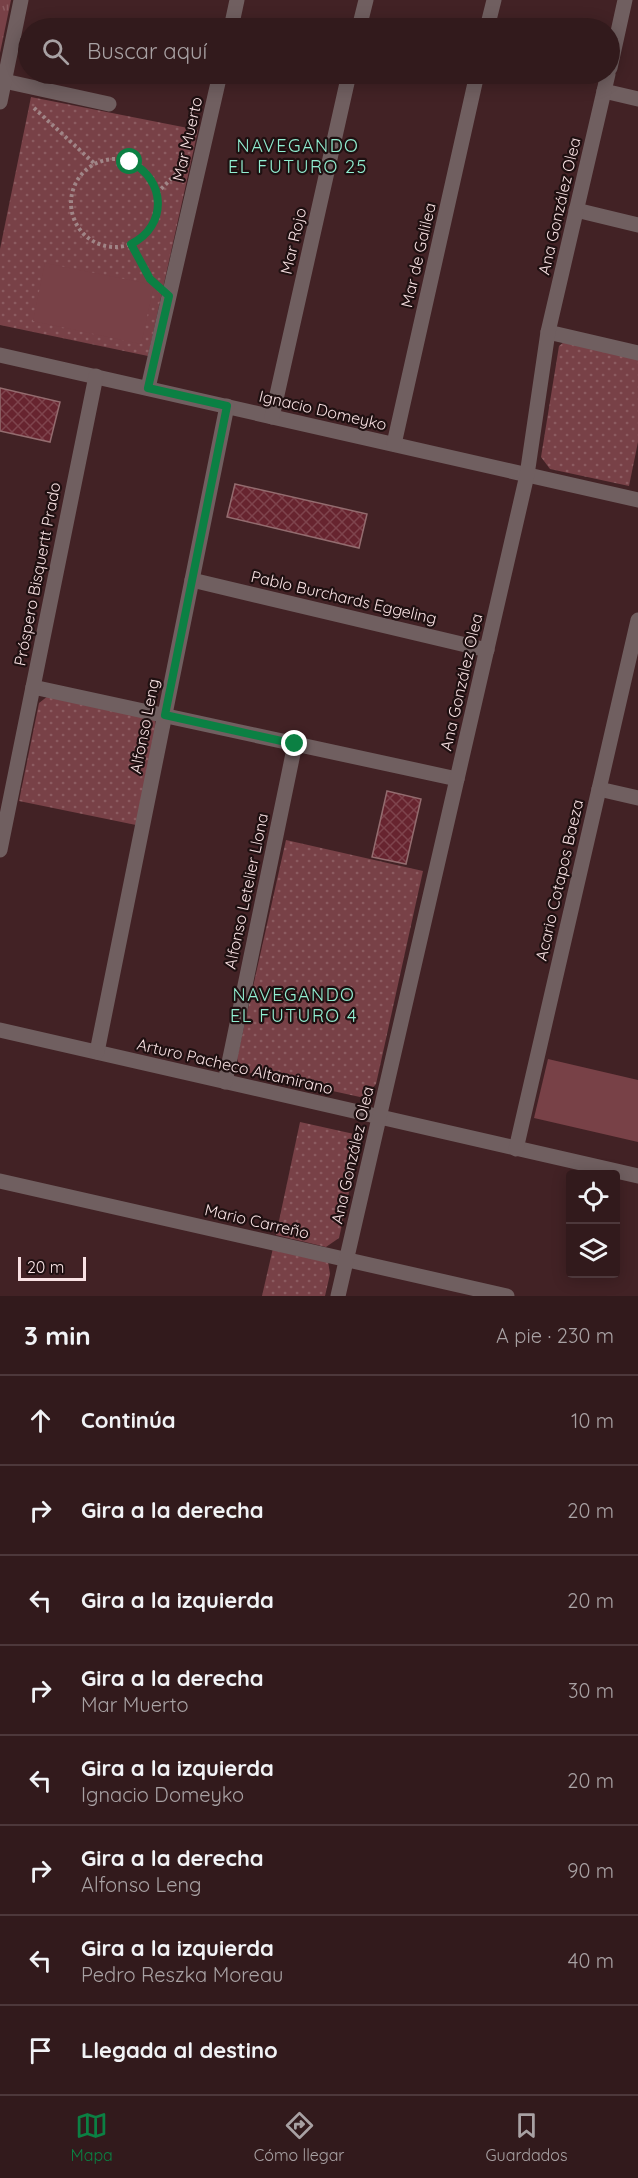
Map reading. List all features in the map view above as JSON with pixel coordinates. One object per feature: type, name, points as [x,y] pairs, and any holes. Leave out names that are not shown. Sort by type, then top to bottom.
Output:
[{"type":"street","points":[[0,102],[21,0]]},
{"type":"street","points":[[233,18],[237,0]]},
{"type":"street","points":[[362,18],[366,0]]},
{"type":"street","points":[[490,18],[494,0]]},
{"type":"street","points":[[620,24],[626,0]]},
{"type":"street","points":[[4,81],[109,104]]},
{"type":"street","name":"Mar Muerto","points":[[148,388],[218,84]]},
{"type":"street","name":"Mar Rojo","points":[[272,417],[347,84]]},
{"type":"street","name":"Mar de Galilea","points":[[394,444],[475,84]]},
{"type":"street","name":"Ana González Olea","points":[[338,1296],[527,475],[548,332],[606,84]]},
{"type":"street","points":[[604,91],[638,99]]},
{"type":"street","points":[[576,210],[638,225]]},
{"type":"street","points":[[548,332],[638,353]]},
{"type":"street","name":"Ignacio Domeyko","points":[[0,355],[638,500]]},
{"type":"street","name":"Próspero Bisquertt Prado","points":[[0,850],[96,376]]},
{"type":"street","name":"Alfonso Leng","points":[[97,1052],[227,406]]},
{"type":"street","name":"Pablo Burchards Eggeling","points":[[192,580],[487,650]]},
{"type":"street","name":"Acario Cotapos Baeza","points":[[516,1149],[638,620]]},
{"type":"street","points":[[33,687],[457,779]]},
{"type":"street","name":"Alfonso Letelier Llona","points":[[225,1082],[295,744]]},
{"type":"street","points":[[599,789],[638,798]]},
{"type":"street","name":"Arturo Pacheco Altamirano","points":[[0,1030],[638,1176]]},
{"type":"street","name":"Mario Carreño","points":[[0,1181],[507,1296]]},
{"type":"path","points":[[26,100],[95,164]]},
{"type":"path","points":[[116,159],[130,162],[142,169],[155,186],[159,200],[155,220],[148,232],[131,244],[117,247],[96,244],[85,236],[76,224],[71,211],[73,190],[79,177],[95,164],[116,159]]},
{"type":"path","points":[[131,244],[150,279],[169,296]]},
{"type":"green space","points":[[0,0],[11,0],[0,53]]},
{"type":"green space","points":[[31,97],[198,130],[148,356],[0,325],[0,249]]},
{"type":"green space","points":[[45,263],[154,285],[141,344],[33,321]]},
{"type":"green space","points":[[564,342],[638,359],[638,442],[629,486],[550,469],[541,457],[559,346]]},
{"type":"green space","points":[[48,696],[155,720],[156,726],[136,825],[19,801],[39,703]]},
{"type":"green space","points":[[286,840],[423,871],[376,1084],[368,1093],[360,1097],[246,1072],[240,1068],[237,1058]]},
{"type":"green space","points":[[548,1059],[638,1080],[638,1142],[534,1118]]},
{"type":"green space","points":[[300,1122],[354,1134],[360,1142],[339,1238],[326,1247],[276,1235]]},
{"type":"green space","points":[[273,1248],[328,1261],[330,1274],[325,1296],[262,1296]]},
{"type":"building","points":[[0,388],[60,402],[50,442],[0,431]]},
{"type":"building","points":[[235,484],[367,514],[359,548],[227,517]]},
{"type":"building","points":[[387,791],[421,799],[406,864],[372,857]]},
{"type":"district","name":"NAVEGANDO EL FUTURO 25","points":[[298,156]]},
{"type":"district","name":"NAVEGANDO EL FUTURO 4","points":[[294,1005]]},
{"type":"route","points":[[130,162],[152,179],[159,200],[158,213],[152,226],[143,237],[131,244],[150,279],[169,296],[148,388],[227,406],[165,715],[295,744]]}]
